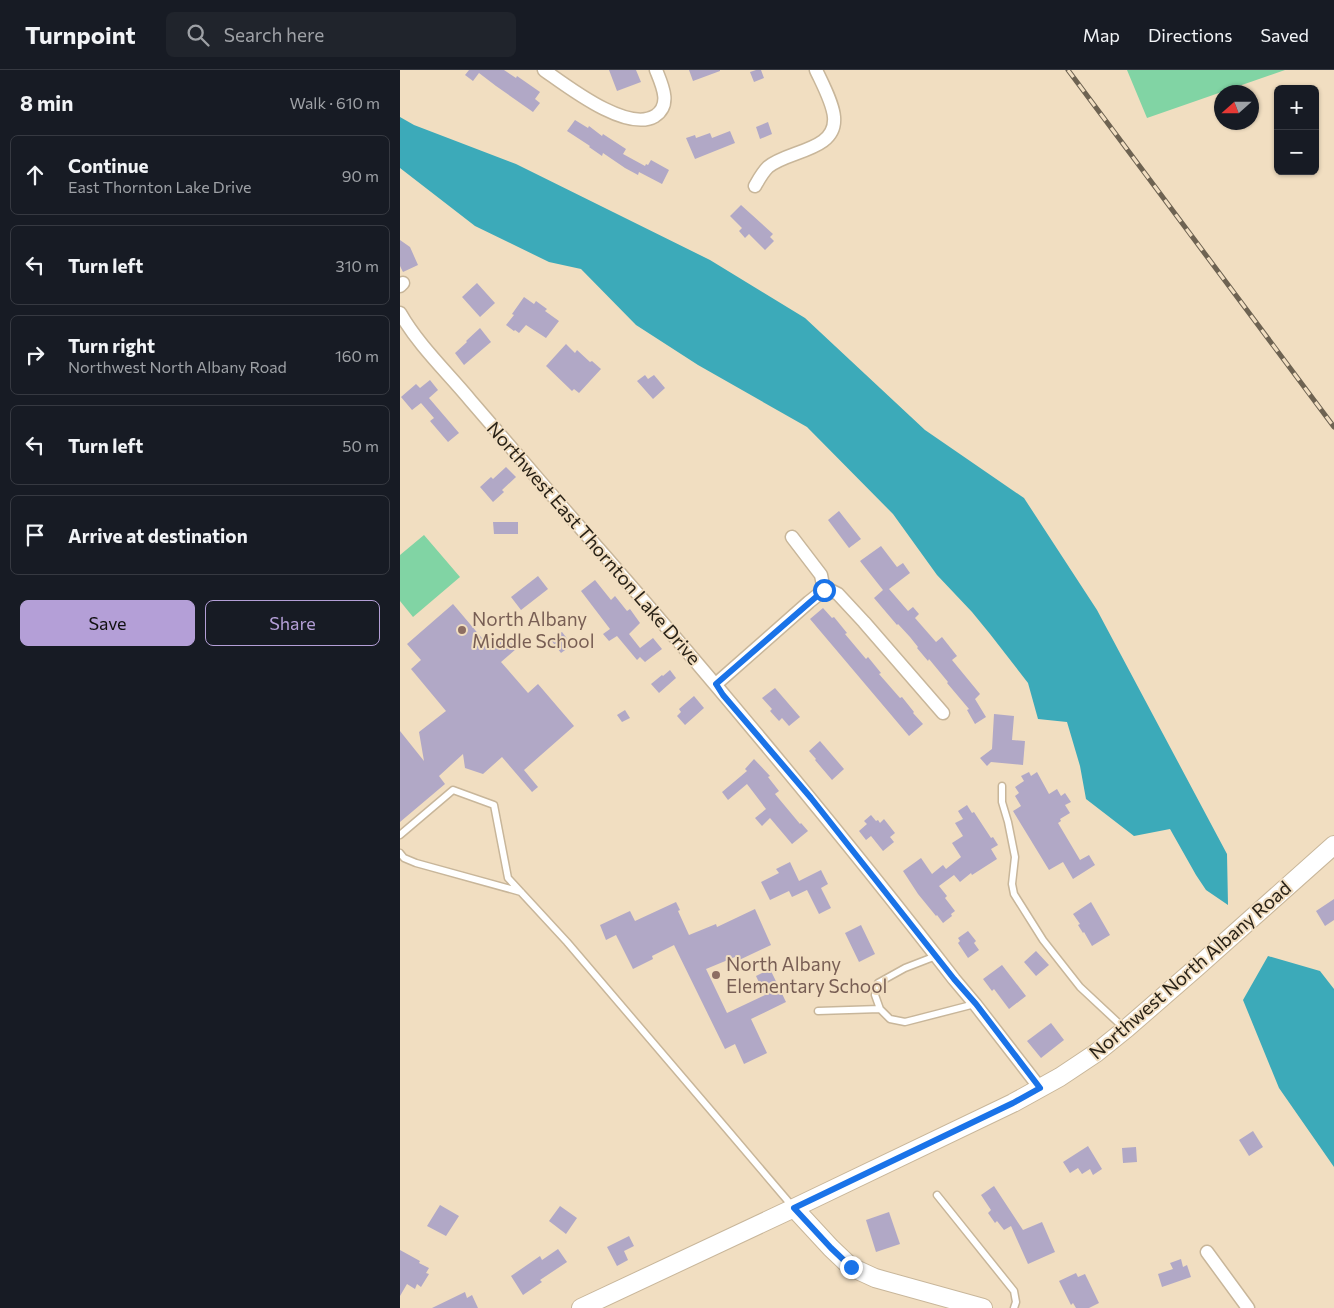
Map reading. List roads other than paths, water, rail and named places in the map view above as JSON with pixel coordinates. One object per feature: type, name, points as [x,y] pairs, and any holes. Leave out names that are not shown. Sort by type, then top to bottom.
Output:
[{"type":"main road","name":"Northwest North Albany Road","points":[[581,1308],[607,1303],[794,1208],[1013,1103],[1060,1077],[1096,1054],[1126,1030],[1334,845]]},
{"type":"main road","points":[[794,1208],[851,1267],[875,1278],[983,1308]]},
{"type":"street","points":[[544,70],[606,109],[626,118],[637,120],[654,117],[664,105],[664,90],[656,70]]},
{"type":"street","points":[[755,186],[762,174],[770,166],[788,156],[816,146],[830,135],[834,115],[816,70]]},
{"type":"street","name":"Northwest East Thornton Lake Drive","points":[[400,313],[424,348],[716,684],[723,695],[811,798],[976,1004],[1040,1088]]},
{"type":"street","points":[[792,537],[821,575],[824,590]]},
{"type":"street","points":[[716,684],[802,608],[824,590],[830,590],[838,594],[864,622],[943,713]]},
{"type":"street","points":[[1208,1252],[1248,1308]]},
{"type":"lane","points":[[1002,786],[1002,802],[1015,857],[1012,884],[1014,894],[1043,940],[1080,987],[1126,1030]]},
{"type":"lane","points":[[400,836],[453,790],[494,805],[508,878],[567,942],[794,1208]]},
{"type":"lane","points":[[400,853],[404,858],[416,863],[522,893]]},
{"type":"lane","points":[[936,956],[905,968],[878,983],[876,995],[880,1009],[890,1019],[905,1022],[976,1004]]},
{"type":"lane","points":[[818,1011],[880,1009]]},
{"type":"lane","points":[[937,1195],[1014,1292],[1016,1302],[1014,1308]]},
{"type":"water","points":[[400,117],[414,125],[516,164],[710,260],[805,318],[925,430],[1024,498],[1097,610],[1227,854],[1228,905],[1206,890],[1170,829],[1134,836],[1086,799],[1080,766],[1067,722],[1038,719],[1028,683],[990,634],[937,575],[893,514],[807,427],[698,365],[636,325],[581,269],[549,262],[475,226],[400,168]]},
{"type":"water","points":[[1268,956],[1320,971],[1334,989],[1334,1167],[1279,1088],[1243,1000]]},
{"type":"railway","points":[[1068,70],[1334,427]]},
{"type":"place","name":"North Albany Middle School","points":[[462,630]]},
{"type":"place","name":"North Albany Elementary School","points":[[716,975]]}]
